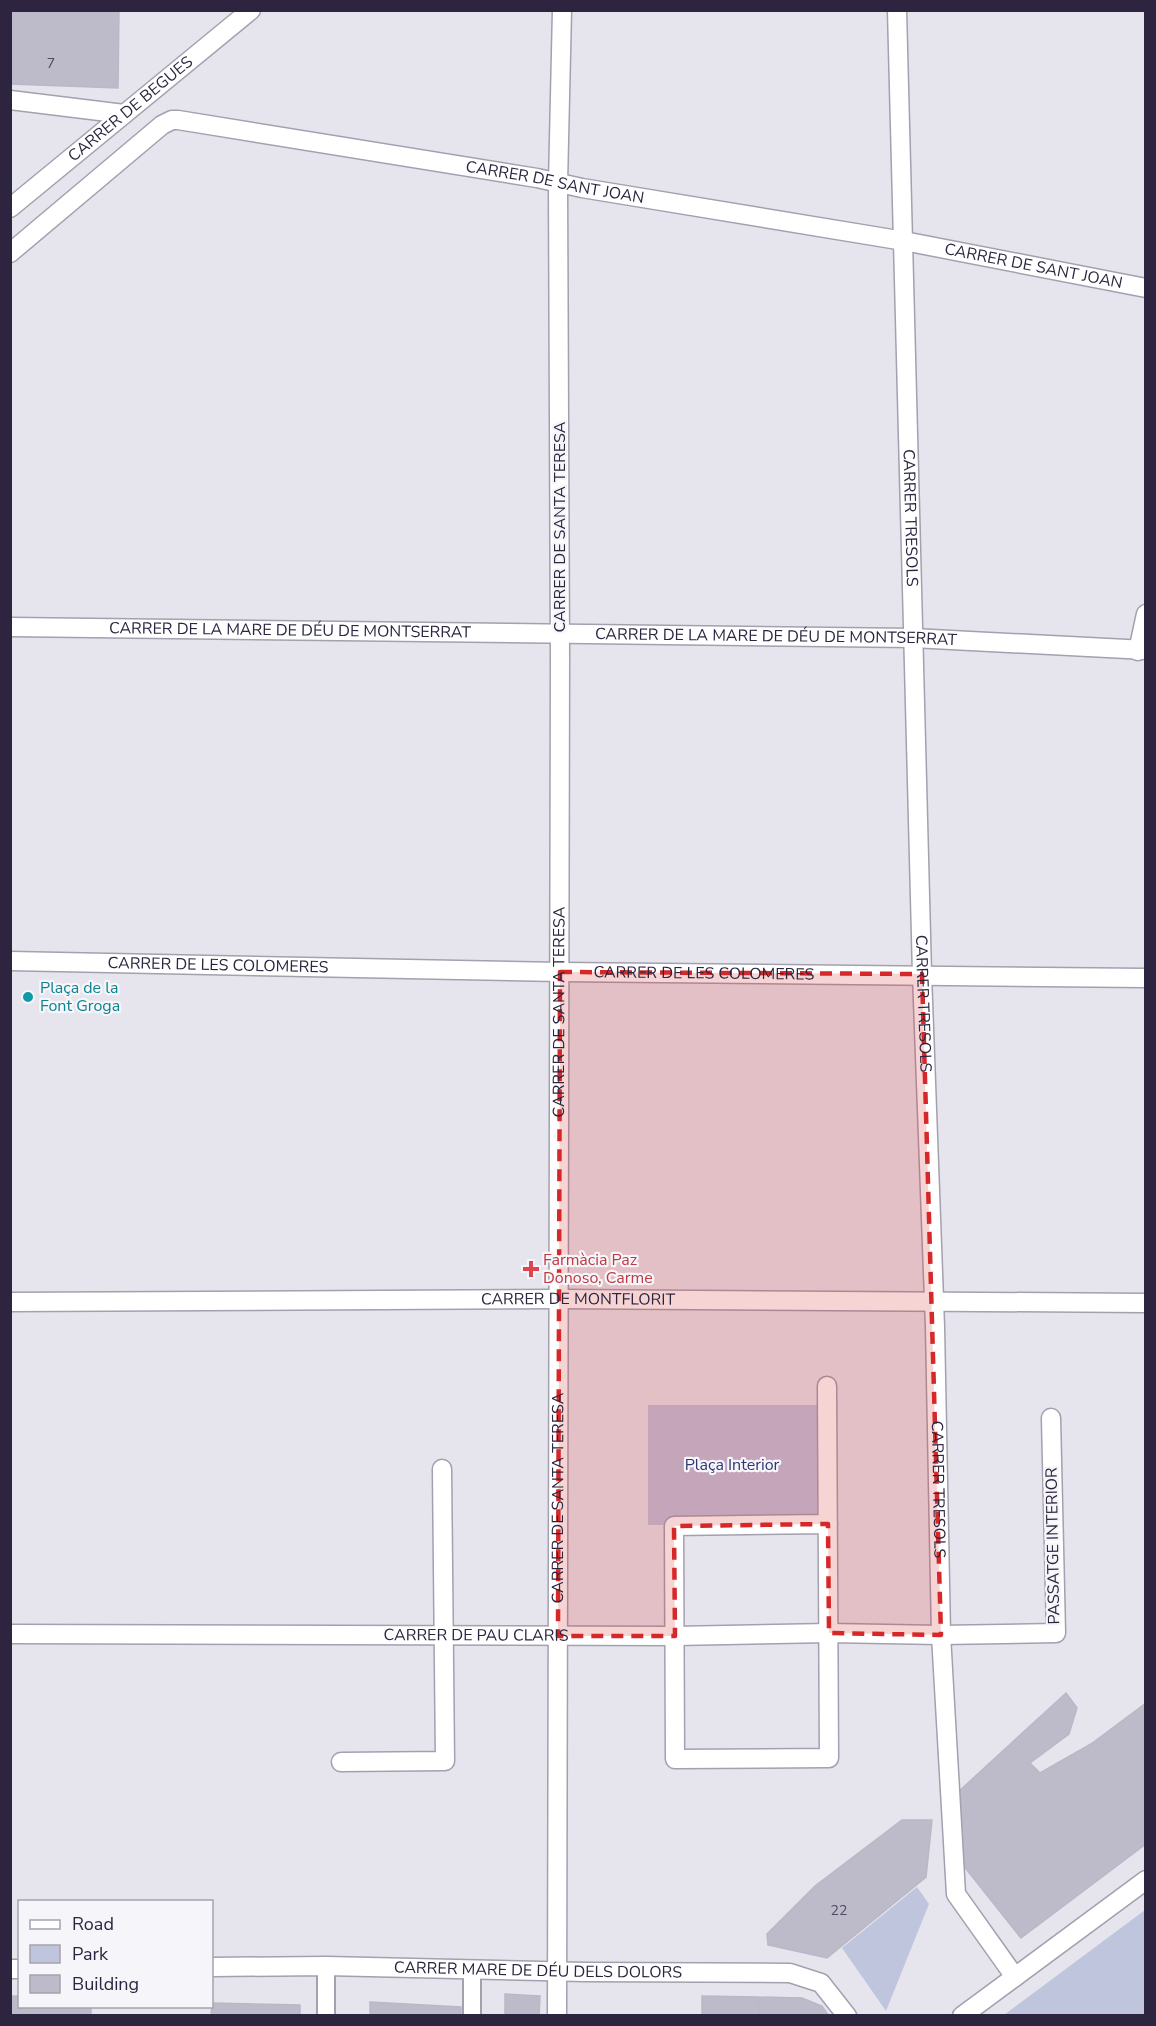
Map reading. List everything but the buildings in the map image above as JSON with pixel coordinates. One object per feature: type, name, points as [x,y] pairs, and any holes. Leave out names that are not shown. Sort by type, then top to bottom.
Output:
[{"type":"street","name":"CARRER DE BEGUES","points":[[10,208],[251,10]]},
{"type":"street","name":"CARRER DE SANTA TERESA","points":[[557,2016],[560,972],[558,183],[562,10]]},
{"type":"street","name":"CARRER TRESOLS","points":[[897,10],[922,974],[934,1303],[941,1635],[956,1894],[1015,1977]]},
{"type":"street","points":[[10,100],[124,114]]},
{"type":"street","name":"CARRER DE SANT JOAN","points":[[10,253],[162,125],[172,120],[904,241],[1146,288]]},
{"type":"street","points":[[1142,650],[1146,614]]},
{"type":"street","name":"CARRER DE LA MARE DE DÉU DE MONTSERRAT","points":[[10,627],[913,638],[1142,650]]},
{"type":"street","name":"CARRER DE LES COLOMERES","points":[[10,961],[560,972],[1146,978]]},
{"type":"street","name":"CARRER DE MONTFLORIT","points":[[10,1302],[559,1299],[1146,1303]]},
{"type":"street","points":[[827,1386],[828,1524],[828,1633],[829,1758],[675,1760],[674,1526],[828,1524]]},
{"type":"street","name":"PASSATGE INTERIOR","points":[[941,1635],[1056,1633],[1051,1418]]},
{"type":"street","points":[[341,1762],[445,1761],[442,1469]]},
{"type":"street","name":"CARRER DE PAU CLARIS","points":[[10,1634],[675,1636],[828,1633],[941,1635]]},
{"type":"street","points":[[962,2016],[1146,1880]]},
{"type":"street","name":"CARRER MARE DE DÉU DELS DOLORS","points":[[213,1967],[326,1966],[557,1972],[790,1973],[821,1983],[847,2016]]},
{"type":"lane","points":[[326,1966],[326,2016]]},
{"type":"lane","points":[[472,1970],[472,2016]]},
{"type":"highlighted area","points":[[560,972],[922,974],[941,1635],[829,1633],[828,1524],[674,1526],[675,1636],[558,1636]]},
{"type":"green space","name":"Plaça Interior","points":[[648,1405],[817,1405],[817,1525],[648,1525]]},
{"type":"green space","points":[[917,1887],[929,1904],[886,2011],[842,1948]]},
{"type":"green space","points":[[1145,1910],[1145,2015],[1004,2015]]},
{"type":"place","name":"Plaça de la Font Groga","points":[[28,997]]},
{"type":"place","name":"Farmàcia Paz Donoso, Carme","points":[[531,1269]]}]
